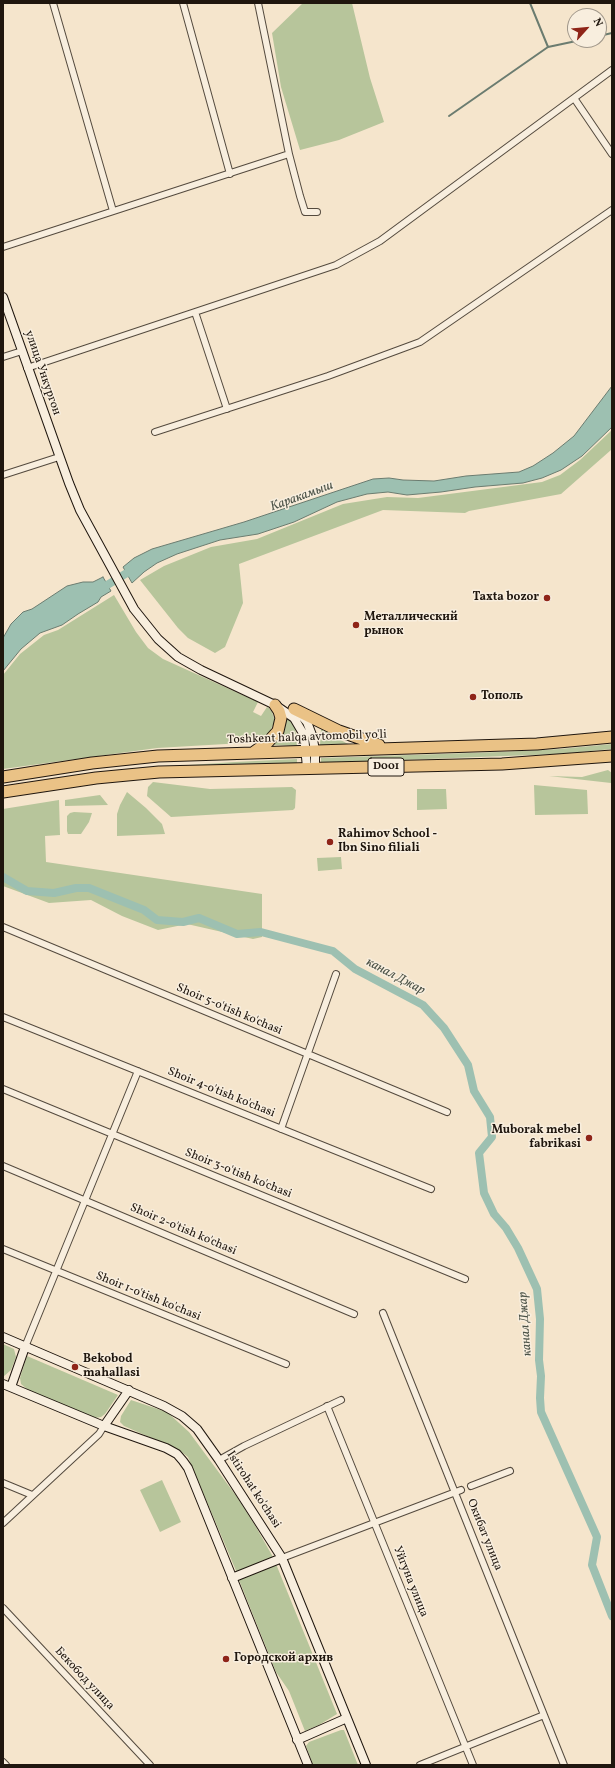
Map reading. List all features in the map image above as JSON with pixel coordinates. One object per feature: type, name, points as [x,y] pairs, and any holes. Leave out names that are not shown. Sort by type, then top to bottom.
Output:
[{"type":"highway","points":[[254,752],[268,742],[278,731],[281,718],[276,705]]},
{"type":"highway","points":[[294,709],[339,731],[391,748]]},
{"type":"highway","name":"Toshkent halqa avtomobil yo'li","points":[[3,777],[92,763],[158,756],[537,744],[612,737]]},
{"type":"highway","points":[[158,756],[159,772]]},
{"type":"highway","name":"D001","points":[[3,792],[96,778],[159,772],[512,764],[612,756]]},
{"type":"main road","name":"улица Ункургон","points":[[3,297],[59,457],[105,552],[129,596]]},
{"type":"main road","points":[[129,596],[149,630],[167,648],[201,670],[276,705],[290,714],[298,722],[311,750]]},
{"type":"main road","points":[[129,596],[151,626],[179,652],[201,665],[294,709],[307,722],[312,734],[311,768]]},
{"type":"main road","name":"Istirohat ko'chasi","points":[[3,1337],[129,1390],[182,1416],[197,1429],[219,1460],[282,1558],[366,1765]]},
{"type":"main road","points":[[25,1346],[7,1385],[104,1426],[166,1448],[177,1454],[188,1468],[308,1765]]},
{"type":"main road","points":[[104,1426],[129,1390]]},
{"type":"main road","points":[[232,1578],[282,1558]]},
{"type":"main road","points":[[297,1740],[347,1718]]},
{"type":"street","points":[[52,3],[113,211]]},
{"type":"street","points":[[183,3],[230,174]]},
{"type":"street","points":[[258,3],[289,154],[305,212],[317,212]]},
{"type":"street","points":[[27,368],[336,265],[380,241],[612,70]]},
{"type":"street","points":[[574,98],[612,154]]},
{"type":"street","points":[[3,247],[289,154]]},
{"type":"street","points":[[155,432],[328,376],[420,342],[612,210]]},
{"type":"street","points":[[195,312],[227,409]]},
{"type":"street","points":[[3,357],[22,351]]},
{"type":"street","points":[[3,476],[59,457]]},
{"type":"street","name":"Shoir 5-o'tish ko'chasi","points":[[3,927],[447,1112]]},
{"type":"street","points":[[281,1129],[336,974]]},
{"type":"street","name":"Shoir 4-o'tish ko'chasi","points":[[3,1017],[431,1190]]},
{"type":"street","points":[[25,1346],[138,1071]]},
{"type":"street","name":"Shoir 3-o'tish ko'chasi","points":[[3,1089],[465,1279]]},
{"type":"street","name":"Shoir 2-o'tish ko'chasi","points":[[3,1166],[354,1314]]},
{"type":"street","name":"Shoir 1-o'tish ko'chasi","points":[[3,1249],[286,1364]]},
{"type":"street","name":"Окибат улица","points":[[383,1313],[458,1491],[564,1765]]},
{"type":"street","points":[[219,1460],[244,1446],[341,1400]]},
{"type":"street","name":"Уйгуна улица","points":[[327,1406],[473,1765]]},
{"type":"street","points":[[3,1523],[99,1434],[104,1426]]},
{"type":"street","points":[[471,1486],[510,1471]]},
{"type":"street","points":[[3,1483],[32,1495]]},
{"type":"street","points":[[282,1558],[458,1491]]},
{"type":"street","name":"Бекобод улица","points":[[3,1608],[150,1765]]},
{"type":"street","points":[[420,1765],[544,1715]]},
{"type":"street","points":[[3,1762],[6,1765]]},
{"type":"shaded area","points":[[303,3],[352,3],[370,78],[384,122],[339,140],[300,150],[281,87],[272,33]]},
{"type":"shaded area","points":[[612,386],[612,427],[582,456],[561,470],[542,478],[523,483],[475,487],[441,492],[407,495],[388,492],[367,494],[337,502],[294,522],[258,534],[220,540],[177,554],[157,563],[132,583],[123,567],[134,558],[152,549],[244,522],[373,479],[389,478],[434,481],[466,476],[519,472],[533,466],[553,453],[574,436]]},
{"type":"shaded area","points":[[612,430],[611,450],[561,494],[465,513],[383,510],[239,564],[243,603],[225,647],[215,653],[188,638],[178,628],[140,580],[164,566],[211,547],[257,539],[343,504],[387,497],[418,498],[542,482],[560,475],[580,460]]},
{"type":"shaded area","points":[[103,577],[111,591],[101,597],[98,602],[62,625],[40,633],[21,649],[3,671],[3,638],[11,624],[23,612],[32,609],[67,586],[83,582],[93,582]]},
{"type":"shaded area","points":[[114,595],[136,632],[148,648],[163,659],[258,702],[253,712],[261,716],[267,707],[269,708],[275,721],[268,735],[260,742],[157,748],[3,769],[3,675],[20,654],[44,635],[58,630]]},
{"type":"shaded area","points":[[286,716],[290,718],[295,725],[297,746],[272,745],[281,736],[284,729]]},
{"type":"shaded area","points":[[321,729],[348,744],[320,745]]},
{"type":"shaded area","points":[[612,744],[612,749],[559,754],[321,763],[321,758],[500,752],[560,749]]},
{"type":"shaded area","points":[[297,759],[297,763],[173,766],[235,762]]},
{"type":"shaded area","points":[[608,770],[612,773],[611,783],[549,776],[582,777]]},
{"type":"shaded area","points":[[153,782],[210,789],[292,787],[296,790],[295,808],[293,810],[171,817],[147,796],[148,787]]},
{"type":"shaded area","points":[[534,785],[587,790],[588,814],[535,815]]},
{"type":"shaded area","points":[[417,789],[446,789],[447,809],[417,810]]},
{"type":"shaded area","points":[[127,792],[162,824],[165,834],[117,836],[117,814]]},
{"type":"shaded area","points":[[100,795],[108,805],[65,806],[65,800]]},
{"type":"shaded area","points":[[59,800],[60,835],[45,836],[46,862],[262,894],[262,937],[253,939],[187,924],[158,930],[122,916],[91,900],[49,903],[3,886],[3,809]]},
{"type":"shaded area","points":[[74,812],[92,813],[89,822],[81,834],[68,834],[67,831],[67,816]]},
{"type":"shaded area","points":[[341,857],[342,869],[318,871],[317,858]]},
{"type":"shaded area","points":[[3,1344],[14,1349],[16,1357],[11,1370],[3,1377]]},
{"type":"shaded area","points":[[27,1356],[118,1395],[105,1414],[101,1417],[95,1418],[28,1390],[21,1384],[20,1378]]},
{"type":"shaded area","points":[[131,1400],[167,1412],[189,1432],[237,1497],[273,1557],[237,1573],[188,1457],[179,1450],[124,1426],[120,1422],[121,1416]]},
{"type":"shaded area","points":[[162,1480],[181,1522],[160,1532],[140,1490]]},
{"type":"shaded area","points":[[276,1564],[337,1714],[319,1725],[305,1731],[289,1691],[276,1672],[239,1580]]},
{"type":"shaded area","points":[[344,1730],[358,1765],[313,1765],[306,1746],[309,1742]]},
{"type":"waterway","points":[[530,3],[548,47]]},
{"type":"waterway","points":[[607,34],[612,33]]},
{"type":"waterway","points":[[449,116],[548,47],[567,43]]},
{"type":"waterway","name":"Каракамыш","points":[[99,590],[135,568]]},
{"type":"waterway","name":"канал Джар","points":[[3,877],[27,891],[54,893],[76,888],[89,888],[144,910],[157,920],[183,922],[199,918],[237,934],[261,932],[333,951],[355,969],[423,1005],[444,1028],[468,1065],[474,1091],[490,1117],[492,1137],[479,1153],[484,1193],[494,1214],[506,1228],[518,1248],[537,1289],[540,1319],[539,1360],[541,1376],[541,1412],[597,1537],[592,1565],[612,1616]]},
{"type":"place","name":"Taxta bozor","points":[[547,598]]},
{"type":"place","name":"Металлический рынок","points":[[356,625]]},
{"type":"place","name":"Тополь","points":[[473,697]]},
{"type":"place","name":"Rahimov School - Ibn Sino filiali","points":[[330,842]]},
{"type":"place","name":"Muborak mebel fabrikasi","points":[[589,1138]]},
{"type":"place","name":"Bekobod mahallasi","points":[[75,1367]]},
{"type":"place","name":"Городской архив","points":[[226,1659]]}]
